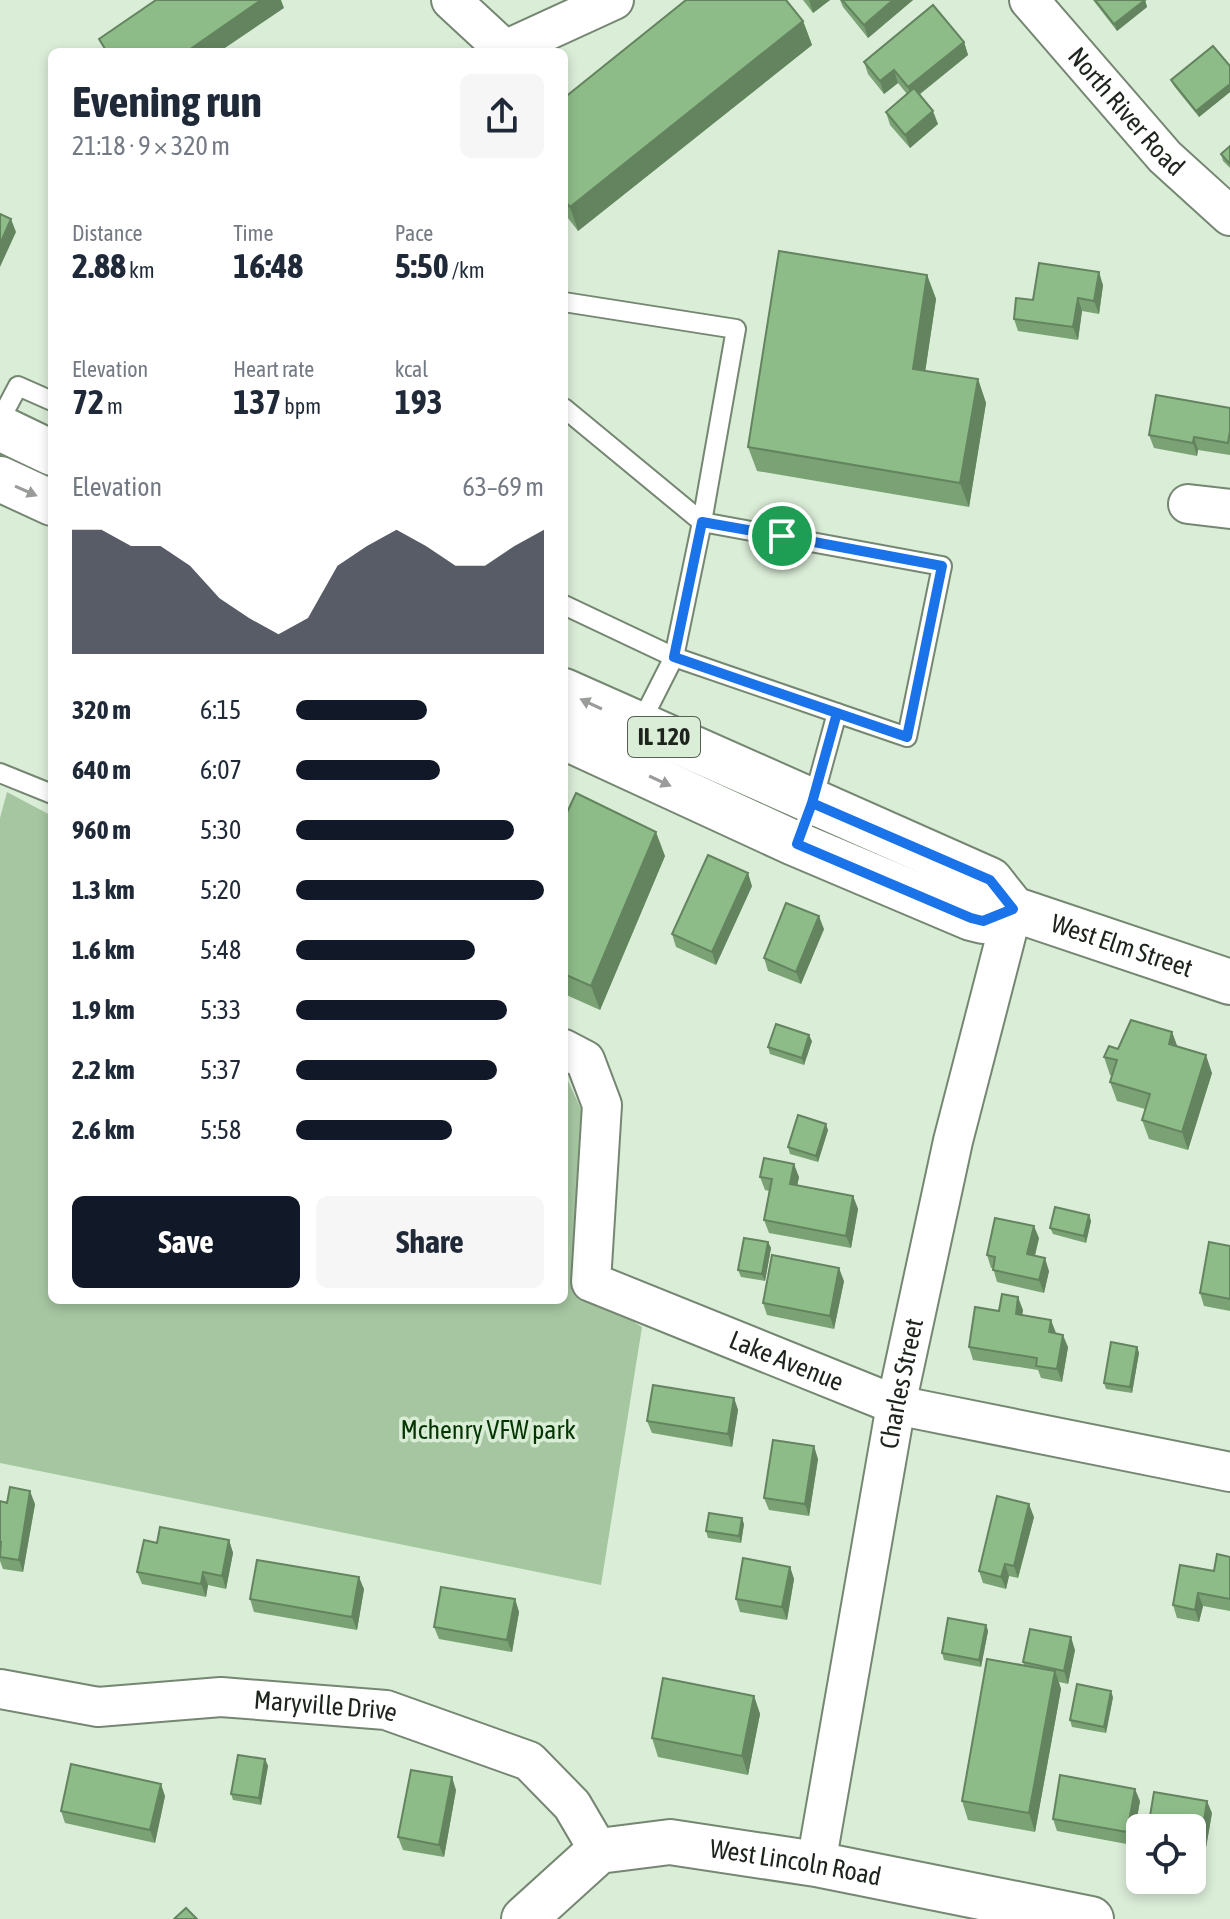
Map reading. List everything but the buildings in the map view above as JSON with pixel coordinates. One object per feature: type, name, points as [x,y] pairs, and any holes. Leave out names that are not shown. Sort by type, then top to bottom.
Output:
[{"type":"main road","points":[[0,428],[48,451]]},
{"type":"main road","points":[[0,479],[48,501]]},
{"type":"main road","name":"IL 120","points":[[568,694],[630,744],[805,823],[971,918],[983,921],[1013,909]]},
{"type":"main road","name":"IL 120","points":[[568,737],[630,744]]},
{"type":"main road","name":"West Elm Street","points":[[1013,909],[1230,982]]},
{"type":"main road","name":"West Lincoln Road","points":[[599,1851],[670,1842],[816,1864],[1064,1916]]},
{"type":"main road","points":[[524,1919],[599,1851]]},
{"type":"street","points":[[451,0],[503,48]]},
{"type":"street","points":[[509,48],[614,0]]},
{"type":"street","name":"North River Road","points":[[1029,0],[1165,157],[1230,216]]},
{"type":"street","points":[[1188,504],[1230,509]]},
{"type":"street","name":"Charles Street","points":[[816,1864],[896,1405],[953,1141],[1013,909]]},
{"type":"street","name":"Lake Avenue","points":[[568,1051],[585,1060],[602,1105],[591,1282],[896,1405],[1230,1472]]},
{"type":"street","name":"Maryville Drive","points":[[0,1689],[98,1707],[221,1697],[386,1710],[529,1761],[572,1805],[599,1851]]},
{"type":"lane","points":[[568,303],[736,329],[702,522],[674,657],[630,744]]},
{"type":"lane","points":[[0,420],[18,386],[48,399]]},
{"type":"lane","points":[[568,411],[702,522],[942,566],[907,737],[674,657],[568,607]]},
{"type":"lane","points":[[805,823],[837,713]]},
{"type":"lane","points":[[0,773],[48,792]]},
{"type":"green space","name":"Mchenry VFW park","points":[[7,792],[48,814],[48,1304],[568,1304],[568,1081],[582,1111],[572,1284],[642,1327],[601,1585],[0,1463],[0,818]]},
{"type":"route","points":[[782,536],[702,522],[674,657],[837,713],[812,803],[990,880],[1013,909],[983,921],[971,918],[797,844],[837,713],[907,737],[942,566],[782,536]]}]
